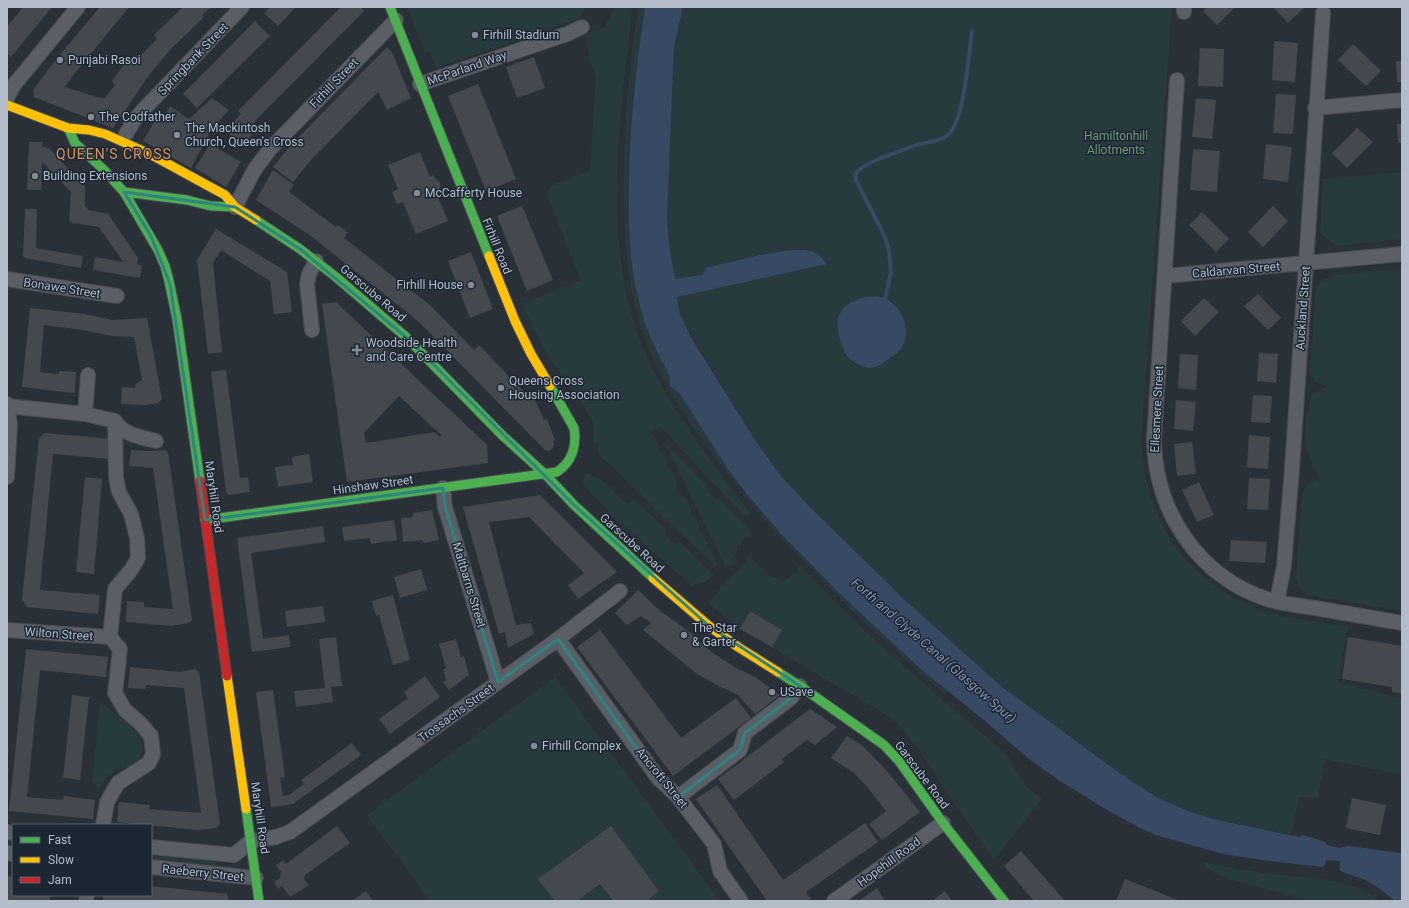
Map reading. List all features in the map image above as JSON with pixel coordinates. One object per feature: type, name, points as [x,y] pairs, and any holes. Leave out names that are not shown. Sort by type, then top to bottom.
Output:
[{"type":"street","points":[[7,98],[14,85],[78,7]]},
{"type":"street","name":"Springbank Street","points":[[126,134],[133,122],[143,110],[242,7]]},
{"type":"street","name":"Firhill Road","points":[[393,13],[518,327],[531,354],[574,428],[576,440],[571,457],[562,469],[557,472],[545,474]]},
{"type":"street","name":"Firhill Street","points":[[235,207],[255,169],[270,149],[393,13]]},
{"type":"street","name":"Auckland Street","points":[[1277,602],[1284,566],[1306,264],[1322,14]]},
{"type":"street","name":"McParland Way","points":[[420,84],[567,34],[582,27]]},
{"type":"street","name":"Ellesmere Street","points":[[1177,80],[1154,439],[1160,488],[1170,514],[1183,536],[1199,555],[1220,574],[1245,590],[1277,602],[1402,623]]},
{"type":"street","points":[[1315,108],[1402,100]]},
{"type":"street","points":[[7,105],[68,128]]},
{"type":"street","name":"Garscube Road","points":[[68,128],[89,130],[105,134],[134,146],[225,195],[235,207],[275,232],[316,261],[381,314],[406,336],[503,436],[545,474],[574,505],[644,570],[709,626],[738,647],[800,686],[884,745],[899,761],[943,822],[1004,901]]},
{"type":"street","name":"Maryhill Road","points":[[68,128],[75,143],[104,170],[124,192],[151,236],[162,259],[170,284],[177,319],[259,901]]},
{"type":"street","name":"Garscube Road","points":[[124,192],[187,200],[211,206],[235,207]]},
{"type":"street","name":"Caldarvan Street","points":[[1165,276],[1402,254]]},
{"type":"street","points":[[312,330],[307,284],[309,274],[316,261]]},
{"type":"street","name":"Bonawe Street","points":[[7,279],[118,296]]},
{"type":"street","points":[[85,414],[88,375]]},
{"type":"street","points":[[7,477],[10,424],[7,406],[85,414],[115,421],[119,428],[126,433],[156,441]]},
{"type":"street","points":[[103,824],[107,802],[118,783],[149,763],[153,754],[151,736],[140,723],[125,710],[115,693],[120,649],[110,637],[115,589],[131,570],[138,558],[137,538],[130,514],[119,492],[116,478],[115,421]]},
{"type":"street","name":"Hinshaw Street","points":[[205,520],[545,474]]},
{"type":"street","name":"Maltbarns Street","points":[[443,488],[445,507],[498,682]]},
{"type":"street","name":"Trossachs Street","points":[[251,841],[276,837],[290,832],[558,639],[620,592]]},
{"type":"street","name":"Wilton Street","points":[[7,630],[110,637]]},
{"type":"street","name":"Ancroft Street","points":[[558,639],[658,778],[678,797],[714,844],[720,871],[741,901]]},
{"type":"street","points":[[678,797],[740,750],[745,733],[791,698],[800,686]]},
{"type":"street","name":"Hopehill Road","points":[[834,901],[943,822]]},
{"type":"street","name":"Raeberry Street","points":[[152,847],[234,855],[251,841]]},
{"type":"street","name":"Raeberry Street","points":[[152,867],[256,878]]},
{"type":"highlighted area","points":[[124,192],[235,207],[300,249],[406,337],[574,505],[709,626],[800,686],[791,698],[745,733],[740,750],[678,797],[658,778],[558,639],[498,682],[445,507],[443,488],[205,520],[170,284],[151,236]]},
{"type":"green space","name":"Firhill Stadium","points":[[407,7],[586,7],[579,19],[436,68],[430,52],[425,53]]},
{"type":"green space","points":[[615,7],[632,7],[620,120],[617,196],[618,234],[622,272],[630,309],[648,360],[665,392],[729,486],[751,513],[746,517],[661,428],[653,430],[652,432],[677,483],[676,489],[680,495],[685,498],[717,563],[715,566],[598,454],[598,445],[594,442],[594,425],[587,411],[548,356],[521,304],[581,280],[547,196],[550,186],[590,171],[596,79],[584,35],[605,27]]},
{"type":"green space","points":[[638,7],[645,7],[636,75],[629,166],[629,235],[637,295],[650,336],[670,377],[670,386],[680,394],[729,471],[742,487],[739,489],[721,464],[720,465],[676,401],[657,368],[642,332],[633,297],[627,262],[624,209],[624,145],[627,99]]},
{"type":"green space","name":"Hamiltonhill Allotments","points":[[683,7],[1172,7],[1141,441],[1151,498],[1162,523],[1175,546],[1192,567],[1213,584],[1237,599],[1265,611],[1348,627],[1338,682],[1402,699],[1402,775],[1325,759],[1318,798],[1299,797],[1291,835],[1213,819],[1191,812],[1158,798],[1121,774],[1001,686],[906,601],[793,490],[755,440],[685,325],[680,314],[669,244],[667,217],[674,47]]},
{"type":"green space","points":[[1402,172],[1402,239],[1336,246],[1320,233],[1323,179]]},
{"type":"green space","points":[[1402,269],[1402,611],[1307,595],[1299,587],[1296,576],[1302,496],[1308,485],[1319,479],[1305,445],[1306,420],[1311,395],[1327,387],[1315,381],[1310,373],[1316,288],[1321,281],[1334,275]]},
{"type":"green space","points":[[665,444],[708,486],[708,491],[714,498],[719,499],[750,530],[752,536],[744,537],[743,543],[737,546],[735,555],[737,563],[726,568]]},
{"type":"green space","points":[[585,473],[598,477],[619,495],[619,498],[626,504],[635,500],[666,529],[666,535],[674,543],[680,542],[714,575],[705,582],[692,586],[616,519],[592,495],[583,483]]},
{"type":"green space","points":[[746,493],[782,535],[811,565],[924,672],[948,692],[944,694],[860,619],[775,532],[744,495]]},
{"type":"green space","points":[[749,555],[766,574],[784,581],[798,571],[796,563],[851,618],[1008,756],[1024,785],[1042,799],[994,860],[920,751],[897,724],[888,716],[736,626],[709,604],[721,586],[746,563]]},
{"type":"green space","name":"Firhill Complex","points":[[555,677],[720,901],[430,901],[367,815]]},
{"type":"green space","points":[[100,702],[130,725],[141,740],[143,749],[140,757],[133,765],[117,768],[98,788],[92,781]]},
{"type":"green space","points":[[152,853],[178,856],[178,865],[152,862]]},
{"type":"green space","points":[[182,856],[216,860],[215,869],[181,865]]},
{"type":"green space","points":[[1203,862],[1255,872],[1314,878],[1342,883],[1356,887],[1380,901],[1309,901],[1220,876],[1205,867]]},
{"type":"water","name":"Forth and Clyde Canal (Glasgow Spur)","points":[[645,7],[683,7],[674,47],[667,217],[669,244],[675,279],[702,275],[706,268],[729,262],[792,250],[813,252],[819,255],[827,264],[677,297],[680,314],[692,339],[755,440],[781,476],[809,506],[906,601],[1001,686],[1121,774],[1158,798],[1191,812],[1213,819],[1299,837],[1303,835],[1325,842],[1327,845],[1339,848],[1348,846],[1402,853],[1402,901],[1395,901],[1366,880],[1340,871],[1340,861],[1326,860],[1325,865],[1322,867],[1269,861],[1223,854],[1156,835],[1107,810],[1060,781],[1029,759],[979,716],[924,672],[839,593],[782,535],[746,493],[729,471],[680,394],[670,386],[670,377],[650,336],[637,295],[629,235],[629,166],[634,98]]},
{"type":"water","points":[[874,296],[885,298],[900,312],[905,324],[906,337],[898,352],[876,367],[871,368],[858,364],[844,352],[839,336],[838,319],[841,312],[851,302],[857,299]]},
{"type":"building","points":[[23,7],[52,7],[11,57],[7,53],[7,27]]},
{"type":"building","points":[[100,7],[129,7],[65,87],[104,99],[115,85],[112,81],[130,57],[135,61],[157,39],[154,35],[183,7],[211,7],[202,15],[204,17],[169,51],[150,74],[113,128],[34,97],[33,90],[53,63]]},
{"type":"building","points":[[270,7],[296,7],[278,26],[264,13]]},
{"type":"building","points":[[341,7],[361,7],[364,11],[246,130],[252,135],[241,146],[226,130],[241,114],[238,111]]},
{"type":"building","points":[[1207,7],[1235,7],[1217,25],[1203,11]]},
{"type":"building","points":[[1273,7],[1303,7],[1304,8],[1288,23]]},
{"type":"building","points":[[255,21],[270,36],[197,108],[183,94]]},
{"type":"building","points":[[1274,41],[1298,43],[1295,82],[1272,80]]},
{"type":"building","points":[[1353,44],[1381,71],[1366,86],[1338,60]]},
{"type":"building","points":[[387,47],[392,52],[411,98],[387,110],[378,92],[311,160],[293,182],[273,167],[290,146]]},
{"type":"building","points":[[1200,48],[1224,49],[1223,87],[1198,86]]},
{"type":"building","points":[[534,57],[545,88],[517,98],[506,67]]},
{"type":"building","points":[[1396,61],[1402,61],[1402,82],[1397,82]]},
{"type":"building","points":[[478,84],[516,179],[486,191],[448,96]]},
{"type":"building","points":[[1276,94],[1296,95],[1293,134],[1273,133]]},
{"type":"building","name":"The Mackintosh Church, Queen's Cross","points":[[212,98],[229,110],[211,130],[191,168],[143,141],[158,115],[164,117],[170,106],[189,119]]},
{"type":"building","points":[[1196,98],[1216,100],[1212,139],[1192,137]]},
{"type":"building","points":[[1397,124],[1402,124],[1402,143],[1398,143]]},
{"type":"building","points":[[1357,128],[1373,142],[1347,168],[1332,153]]},
{"type":"building","points":[[29,142],[43,142],[42,147],[49,148],[85,187],[85,206],[89,210],[108,214],[138,258],[137,264],[142,265],[140,278],[93,270],[95,257],[123,262],[99,227],[72,223],[69,220],[71,192],[42,162],[41,190],[27,190]]},
{"type":"building","points":[[210,144],[241,162],[226,187],[195,168]]},
{"type":"building","points":[[1266,144],[1292,147],[1288,182],[1263,179]]},
{"type":"building","points":[[1193,149],[1220,151],[1217,192],[1190,190]]},
{"type":"building","name":"McCafferty House","points":[[420,152],[430,177],[433,175],[440,183],[441,193],[437,195],[448,221],[416,234],[403,202],[397,204],[392,192],[398,189],[388,165]]},
{"type":"building","points":[[273,170],[294,185],[289,192],[336,227],[338,225],[348,233],[344,238],[431,306],[474,350],[479,345],[527,395],[531,391],[544,420],[547,419],[555,440],[553,441],[553,448],[549,451],[545,450],[418,321],[311,236],[256,200]]},
{"type":"building","points":[[522,206],[553,280],[527,291],[497,216]]},
{"type":"building","points":[[1273,206],[1288,221],[1263,247],[1248,232]]},
{"type":"building","points":[[25,209],[37,209],[36,248],[83,256],[81,268],[25,258],[23,256]]},
{"type":"building","points":[[1202,212],[1229,239],[1216,252],[1189,225]]},
{"type":"building","points":[[216,229],[287,272],[292,312],[274,314],[270,281],[221,250],[213,263],[222,352],[208,354],[197,260]]},
{"type":"building","name":"Firhill House","points":[[471,252],[493,309],[470,318],[448,261]]},
{"type":"building","points":[[1258,294],[1281,318],[1268,330],[1244,306]]},
{"type":"building","points":[[1204,298],[1219,312],[1195,336],[1181,321]]},
{"type":"building","name":"Woodside Health and Care Centre","points":[[336,302],[487,445],[488,463],[347,482],[322,304]],"holes":[[[399,396],[441,435],[440,437],[435,432],[366,443],[364,433]]]},
{"type":"building","points":[[30,308],[85,314],[112,320],[147,318],[162,399],[158,403],[145,405],[121,404],[122,387],[135,388],[136,384],[142,380],[134,337],[112,336],[83,330],[44,325],[40,372],[59,374],[59,371],[76,372],[75,393],[22,387]]},
{"type":"building","points":[[1259,353],[1278,354],[1276,383],[1257,381]]},
{"type":"building","points":[[1180,354],[1198,355],[1196,390],[1178,388]]},
{"type":"building","points":[[226,370],[240,478],[248,477],[250,492],[229,495],[226,492],[211,372]]},
{"type":"building","points":[[1253,395],[1272,396],[1270,423],[1251,422]]},
{"type":"building","points":[[1176,400],[1196,402],[1193,431],[1174,429]]},
{"type":"building","points":[[45,433],[111,439],[110,459],[53,454],[40,590],[100,595],[98,614],[27,607],[22,599],[39,438]]},
{"type":"building","points":[[1249,435],[1270,437],[1268,469],[1247,467]]},
{"type":"building","points":[[1192,442],[1196,474],[1177,476],[1174,444]]},
{"type":"building","points":[[131,450],[165,450],[168,452],[192,620],[189,623],[170,626],[126,622],[127,601],[144,602],[144,607],[173,609],[153,468],[129,466]]},
{"type":"building","points":[[309,454],[313,482],[278,487],[275,467],[293,465],[292,457]]},
{"type":"building","points":[[85,477],[102,479],[94,574],[76,572]]},
{"type":"building","points":[[1249,478],[1270,479],[1268,510],[1247,509]]},
{"type":"building","points":[[1199,482],[1214,515],[1197,522],[1182,490]]},
{"type":"building","points":[[540,495],[617,572],[578,599],[568,585],[584,573],[529,517],[489,522],[516,625],[531,623],[534,634],[508,648],[505,632],[499,634],[463,507]]},
{"type":"building","points":[[432,510],[439,540],[424,543],[422,540],[403,542],[401,518],[413,517],[413,513]]},
{"type":"building","points":[[394,520],[397,540],[371,544],[370,538],[344,541],[342,527]]},
{"type":"building","points":[[323,526],[325,542],[251,553],[263,639],[289,635],[290,647],[252,652],[237,538]]},
{"type":"building","points":[[1231,540],[1267,542],[1265,563],[1229,561]]},
{"type":"building","points":[[421,569],[427,590],[400,598],[394,577]]},
{"type":"building","points":[[638,590],[659,610],[691,633],[714,654],[755,677],[780,695],[755,714],[738,695],[697,674],[643,630],[651,623],[641,616],[627,625],[615,613]]},
{"type":"building","points":[[393,595],[410,660],[393,665],[379,615],[376,616],[372,601]]},
{"type":"building","points":[[323,606],[325,622],[287,627],[285,611]]},
{"type":"building","points":[[750,611],[782,630],[772,647],[740,629]]},
{"type":"building","points":[[600,630],[681,738],[736,698],[751,718],[673,776],[577,647]]},
{"type":"building","points":[[336,637],[342,686],[331,687],[333,702],[296,707],[294,691],[325,688],[319,639]]},
{"type":"building","points":[[1348,637],[1402,646],[1402,694],[1392,692],[1392,687],[1342,679]]},
{"type":"building","points":[[456,639],[461,657],[464,656],[469,675],[449,690],[443,682],[446,680],[443,670],[446,668],[439,644]]},
{"type":"building","points":[[26,649],[108,657],[106,677],[40,670],[27,797],[63,800],[64,796],[95,800],[93,819],[9,811]]},
{"type":"building","points":[[130,667],[179,672],[195,669],[199,672],[220,824],[216,828],[198,830],[152,825],[152,824],[117,822],[119,802],[150,805],[149,809],[201,813],[184,688],[146,685],[145,689],[128,688]]},
{"type":"building","points":[[425,676],[440,697],[390,734],[379,719],[408,698],[404,692]]},
{"type":"building","points":[[273,690],[285,777],[280,778],[283,796],[289,795],[304,784],[301,780],[352,743],[361,755],[293,804],[271,807],[256,692]]},
{"type":"building","points":[[72,695],[89,697],[80,780],[63,778]]},
{"type":"building","points":[[810,709],[837,727],[815,745],[807,740],[782,759],[784,762],[734,800],[718,779]]},
{"type":"building","points":[[847,736],[863,746],[886,770],[920,812],[882,840],[869,824],[886,811],[854,773],[831,758]]},
{"type":"building","points":[[717,785],[783,880],[865,823],[878,842],[806,892],[811,899],[807,901],[767,901],[696,799]]},
{"type":"building","points":[[1352,798],[1386,805],[1380,835],[1346,828]]},
{"type":"building","points":[[337,826],[350,843],[305,875],[304,879],[309,885],[290,897],[282,886],[278,889],[274,882],[280,878],[281,872],[276,865],[283,860],[286,864]]},
{"type":"building","points":[[611,826],[659,891],[646,901],[613,901],[600,884],[577,901],[555,901],[538,879]]},
{"type":"building","points":[[1021,851],[1065,901],[1034,901],[1004,866]]},
{"type":"building","points":[[7,876],[12,877],[12,896],[50,896],[50,901],[7,900]]},
{"type":"building","points":[[1125,879],[1180,901],[1116,901]]},
{"type":"building","points":[[152,886],[227,894],[229,901],[103,901],[103,896],[152,896]]},
{"type":"building","points":[[877,888],[884,899],[882,901],[858,901]]},
{"type":"building","points":[[366,891],[373,901],[352,901]]},
{"type":"building","points":[[945,891],[952,901],[932,901]]},
{"type":"waterway","points":[[884,304],[891,272],[889,250],[885,237],[856,180],[855,174],[862,168],[878,159],[916,145],[941,139],[948,135],[954,128],[965,86],[972,31]]},
{"type":"traffic: fast","points":[[390,7],[489,256]]},
{"type":"traffic: fast","points":[[68,128],[75,143],[104,170],[124,192],[187,200],[211,206],[235,207]]},
{"type":"traffic: fast","points":[[124,192],[158,250],[165,266],[169,281],[177,319],[200,481]]},
{"type":"traffic: fast","points":[[256,220],[300,249],[336,277],[406,337],[503,436],[545,474],[574,505],[653,578]]},
{"type":"traffic: fast","points":[[205,520],[557,472],[570,458],[574,447],[575,435],[574,428],[550,386]]},
{"type":"traffic: fast","points":[[778,672],[884,745],[899,761],[943,823],[1004,901]]},
{"type":"traffic: fast","points":[[246,809],[259,901]]},
{"type":"traffic: slow","points":[[7,105],[68,128],[89,130],[105,134],[148,153],[225,195],[235,207],[256,220]]},
{"type":"traffic: slow","points":[[489,256],[515,321],[531,354],[550,386]]},
{"type":"traffic: slow","points":[[653,578],[709,626],[738,647],[778,672]]},
{"type":"traffic: slow","points":[[227,676],[246,809]]},
{"type":"traffic: jam","points":[[200,481],[227,676]]},
{"type":"place","name":"Firhill Stadium","points":[[475,35]]},
{"type":"place","name":"Punjabi Rasoi","points":[[60,60]]},
{"type":"place","name":"The Codfather","points":[[91,117]]},
{"type":"place","name":"The Mackintosh Church, Queen's Cross","points":[[177,135]]},
{"type":"place","name":"Building Extensions","points":[[35,176]]},
{"type":"place","name":"McCafferty House","points":[[417,193]]},
{"type":"place","name":"Firhill House","points":[[471,285]]},
{"type":"place","name":"Woodside Health and Care Centre","points":[[357,350]]},
{"type":"place","name":"Queens Cross Housing Association","points":[[501,388]]},
{"type":"place","name":"The Star & Garter","points":[[684,635]]},
{"type":"place","name":"USave","points":[[772,692]]},
{"type":"place","name":"Firhill Complex","points":[[534,746]]},
{"type":"district","name":"QUEEN'S CROSS","points":[[114,154]]}]
